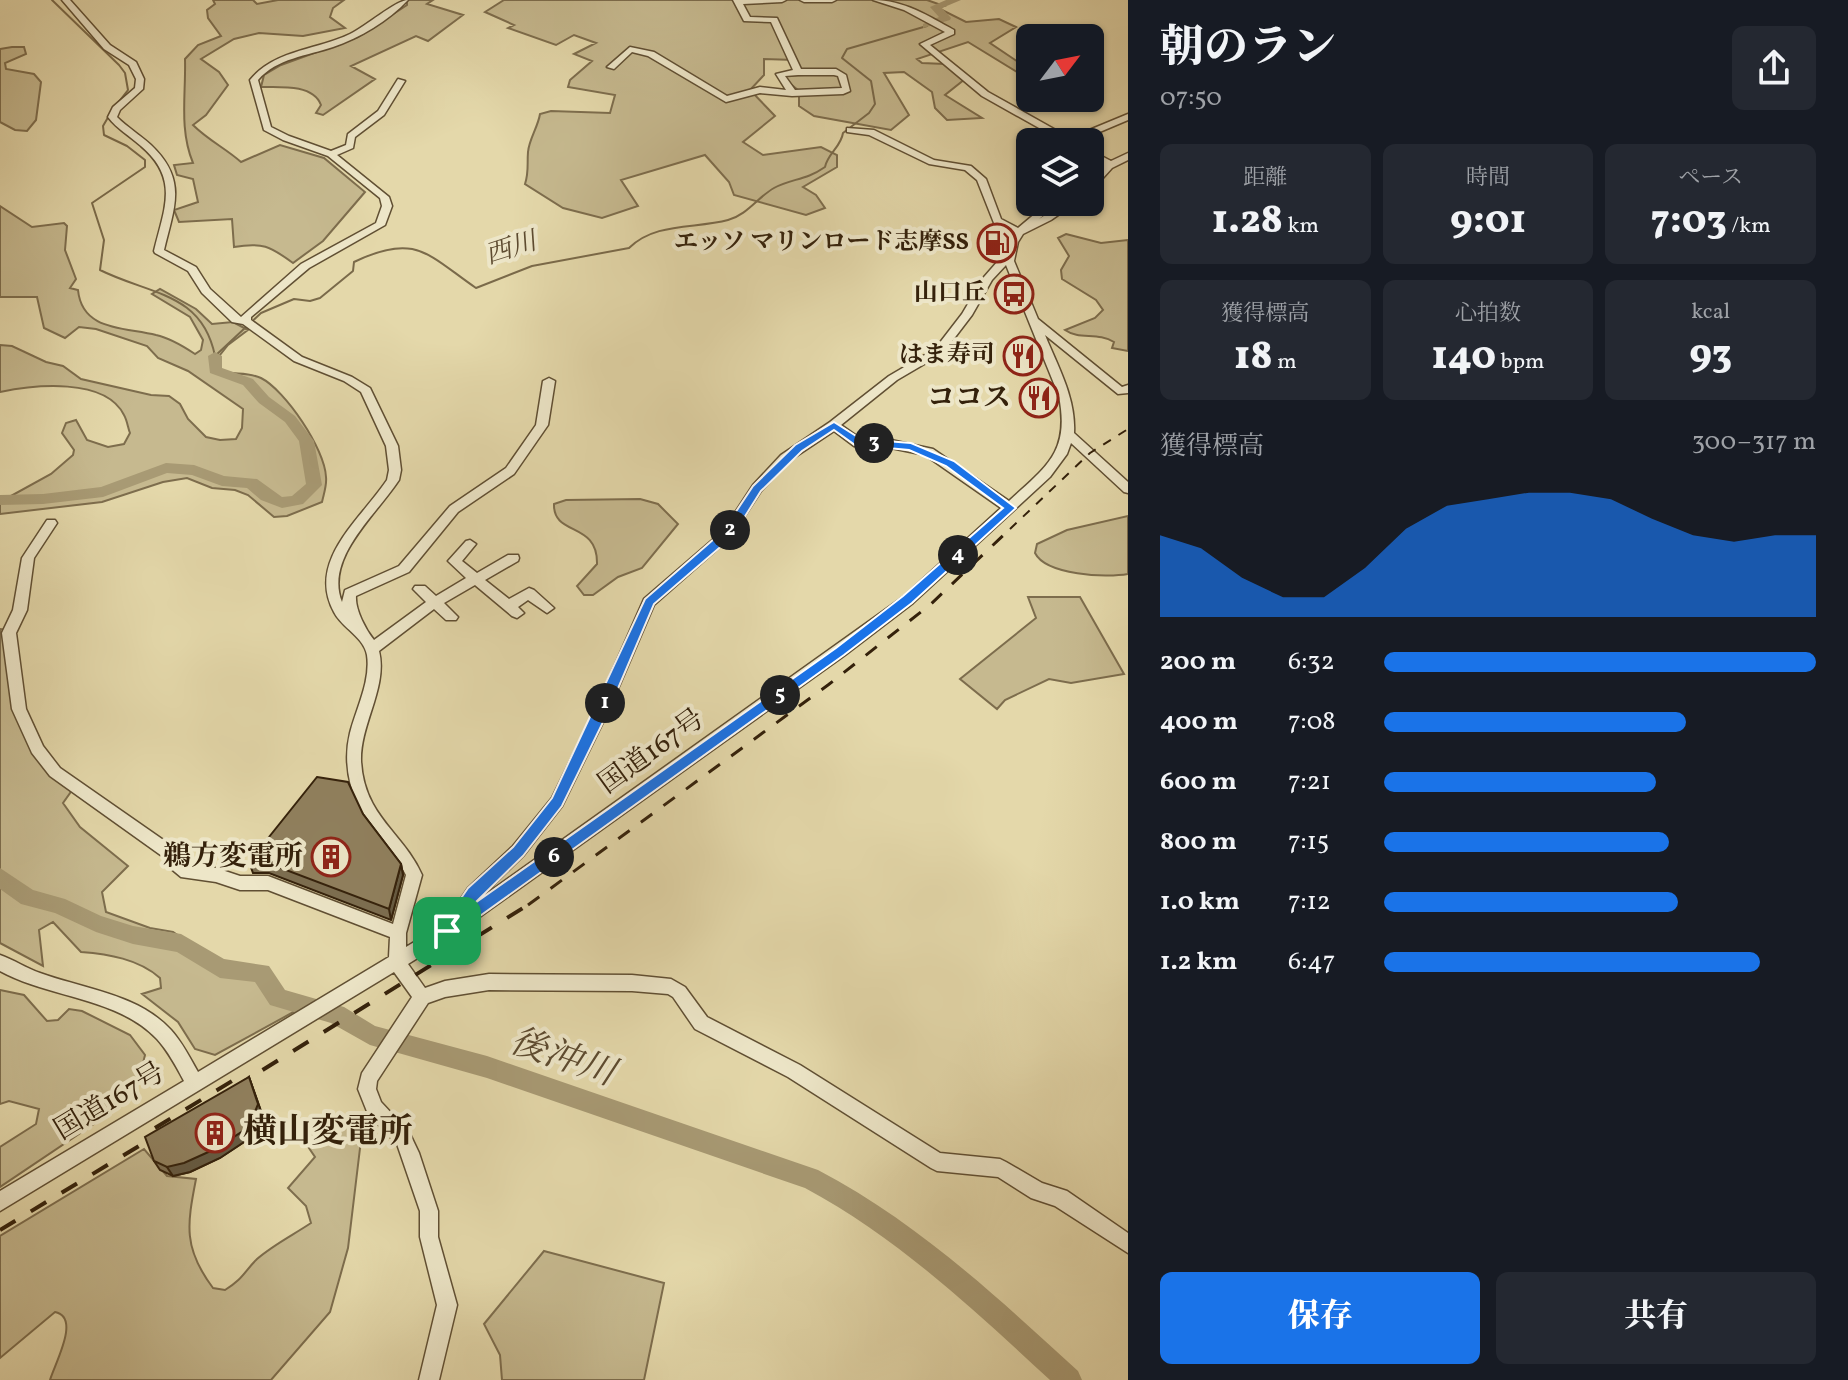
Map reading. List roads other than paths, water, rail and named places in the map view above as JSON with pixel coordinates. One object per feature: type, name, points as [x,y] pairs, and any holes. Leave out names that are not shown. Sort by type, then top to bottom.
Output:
[{"type":"street","points":[[66,0],[107,47],[129,60],[137,72],[139,89],[116,109],[112,117],[155,153],[169,179],[174,195],[159,251],[192,269],[206,291],[236,320],[246,321],[298,359],[348,379],[366,390],[392,446],[393,480],[337,556],[331,577],[334,600],[341,613],[372,649],[374,667],[355,740],[354,761],[361,792],[372,818],[414,875],[398,933],[397,962],[422,997]]},
{"type":"street","points":[[246,321],[246,316],[255,307],[305,266],[372,231],[384,219],[387,206],[384,197],[331,154],[267,128],[254,80],[260,72],[279,62],[352,36],[404,0]]},
{"type":"street","points":[[782,0],[737,1],[747,19],[774,20],[798,72]]},
{"type":"street","points":[[804,0],[832,0]]},
{"type":"street","points":[[877,0],[907,8],[951,32],[924,44],[985,94],[1046,128]]},
{"type":"street","points":[[611,67],[630,49],[651,54],[726,99],[760,90],[792,93],[847,89],[842,75],[836,72],[780,74],[792,93]]},
{"type":"street","points":[[331,154],[350,146],[351,136],[381,113],[393,89],[401,81]]},
{"type":"street","points":[[1101,128],[1128,117]]},
{"type":"street","points":[[850,130],[876,134],[932,162],[968,168],[981,179],[997,221],[1019,232]]},
{"type":"street","points":[[1104,168],[1128,156]]},
{"type":"street","points":[[1104,161],[1110,164]]},
{"type":"street","points":[[1104,171],[1110,164]]},
{"type":"street","points":[[1038,216],[1019,232],[1009,250],[1009,261],[1065,396],[1068,434],[1128,489]]},
{"type":"street","points":[[1019,232],[1051,216]]},
{"type":"street","points":[[447,931],[474,893],[529,840],[557,802],[596,724],[649,602],[727,534],[757,488],[785,458],[834,425],[893,378],[939,351],[967,315],[988,279],[1002,263],[1009,261]]},
{"type":"street","points":[[1031,318],[1122,392],[1128,388]]},
{"type":"street","points":[[360,635],[361,627],[349,603],[350,593],[404,569],[454,509],[502,480],[542,425],[549,381]]},
{"type":"street","points":[[834,425],[858,443],[891,444],[929,452],[1010,508]]},
{"type":"street","name":"国道167号","points":[[0,1202],[447,931],[840,651],[908,600],[1010,508],[1055,463],[1068,434]]},
{"type":"street","points":[[51,523],[28,558],[20,610],[9,633],[19,709],[37,749],[55,772],[167,851],[174,862],[187,872],[216,875],[240,883],[268,883],[398,933]]},
{"type":"street","points":[[470,544],[454,561],[513,610],[529,593],[547,608]]},
{"type":"street","points":[[372,649],[435,602],[513,558]]},
{"type":"street","points":[[420,589],[451,617]]},
{"type":"street","points":[[0,962],[44,984],[119,1005],[155,1026],[173,1045],[195,1084]]},
{"type":"street","points":[[429,1380],[447,1305],[429,1237],[429,1211],[403,1138],[374,1108],[368,1079],[422,997],[445,989],[489,982],[632,983],[671,987],[679,992],[701,1023],[794,1071],[937,1162],[1000,1168],[1038,1191],[1060,1198],[1128,1244]]},
{"type":"waterway","points":[[52,0],[125,73],[128,90],[117,104]]},
{"type":"waterway","name":"西川","points":[[927,26],[946,18],[935,7],[956,0]]},
{"type":"waterway","name":"西川","points":[[110,114],[103,126],[104,135],[127,146],[145,160],[145,167],[92,203],[104,240],[100,270],[155,291],[186,307],[199,319],[215,356],[261,313],[294,299],[310,301],[320,298],[353,271],[354,262],[375,253],[407,248],[420,251],[476,288],[532,266],[629,248],[663,230],[735,218],[774,188],[825,167],[843,133],[869,113],[875,104],[871,81],[842,58],[847,49],[927,26]]},
{"type":"waterway","name":"西川","points":[[0,500],[103,492],[166,468],[194,470],[222,481],[251,483],[274,501],[282,503],[298,500],[314,485],[306,441],[290,419],[264,400],[248,382],[215,370],[215,356]]},
{"type":"waterway","name":"後沖川","points":[[0,877],[28,898],[58,905],[96,923],[133,935],[181,943],[220,968],[261,973],[278,998],[336,1014],[370,1035],[487,1067],[810,1178],[846,1197],[914,1243],[1069,1380]]},
{"type":"railway","points":[[1010,529],[1090,453],[1128,429]]},
{"type":"railway","points":[[529,904],[828,685],[931,604],[1012,527]]},
{"type":"railway","points":[[232,1089],[529,904]]},
{"type":"railway","points":[[155,1128],[237,1078]]},
{"type":"railway","points":[[0,1230],[167,1129]]},
{"type":"place","name":"エッソ マリンロード志摩SS","points":[[997,243]]},
{"type":"place","name":"山口丘","points":[[1014,294]]},
{"type":"place","name":"はま寿司","points":[[1023,356]]},
{"type":"place","name":"ココス","points":[[1039,398]]},
{"type":"place","name":"鵜方変電所","points":[[331,857]]},
{"type":"place","name":"横山変電所","points":[[215,1133]]}]
